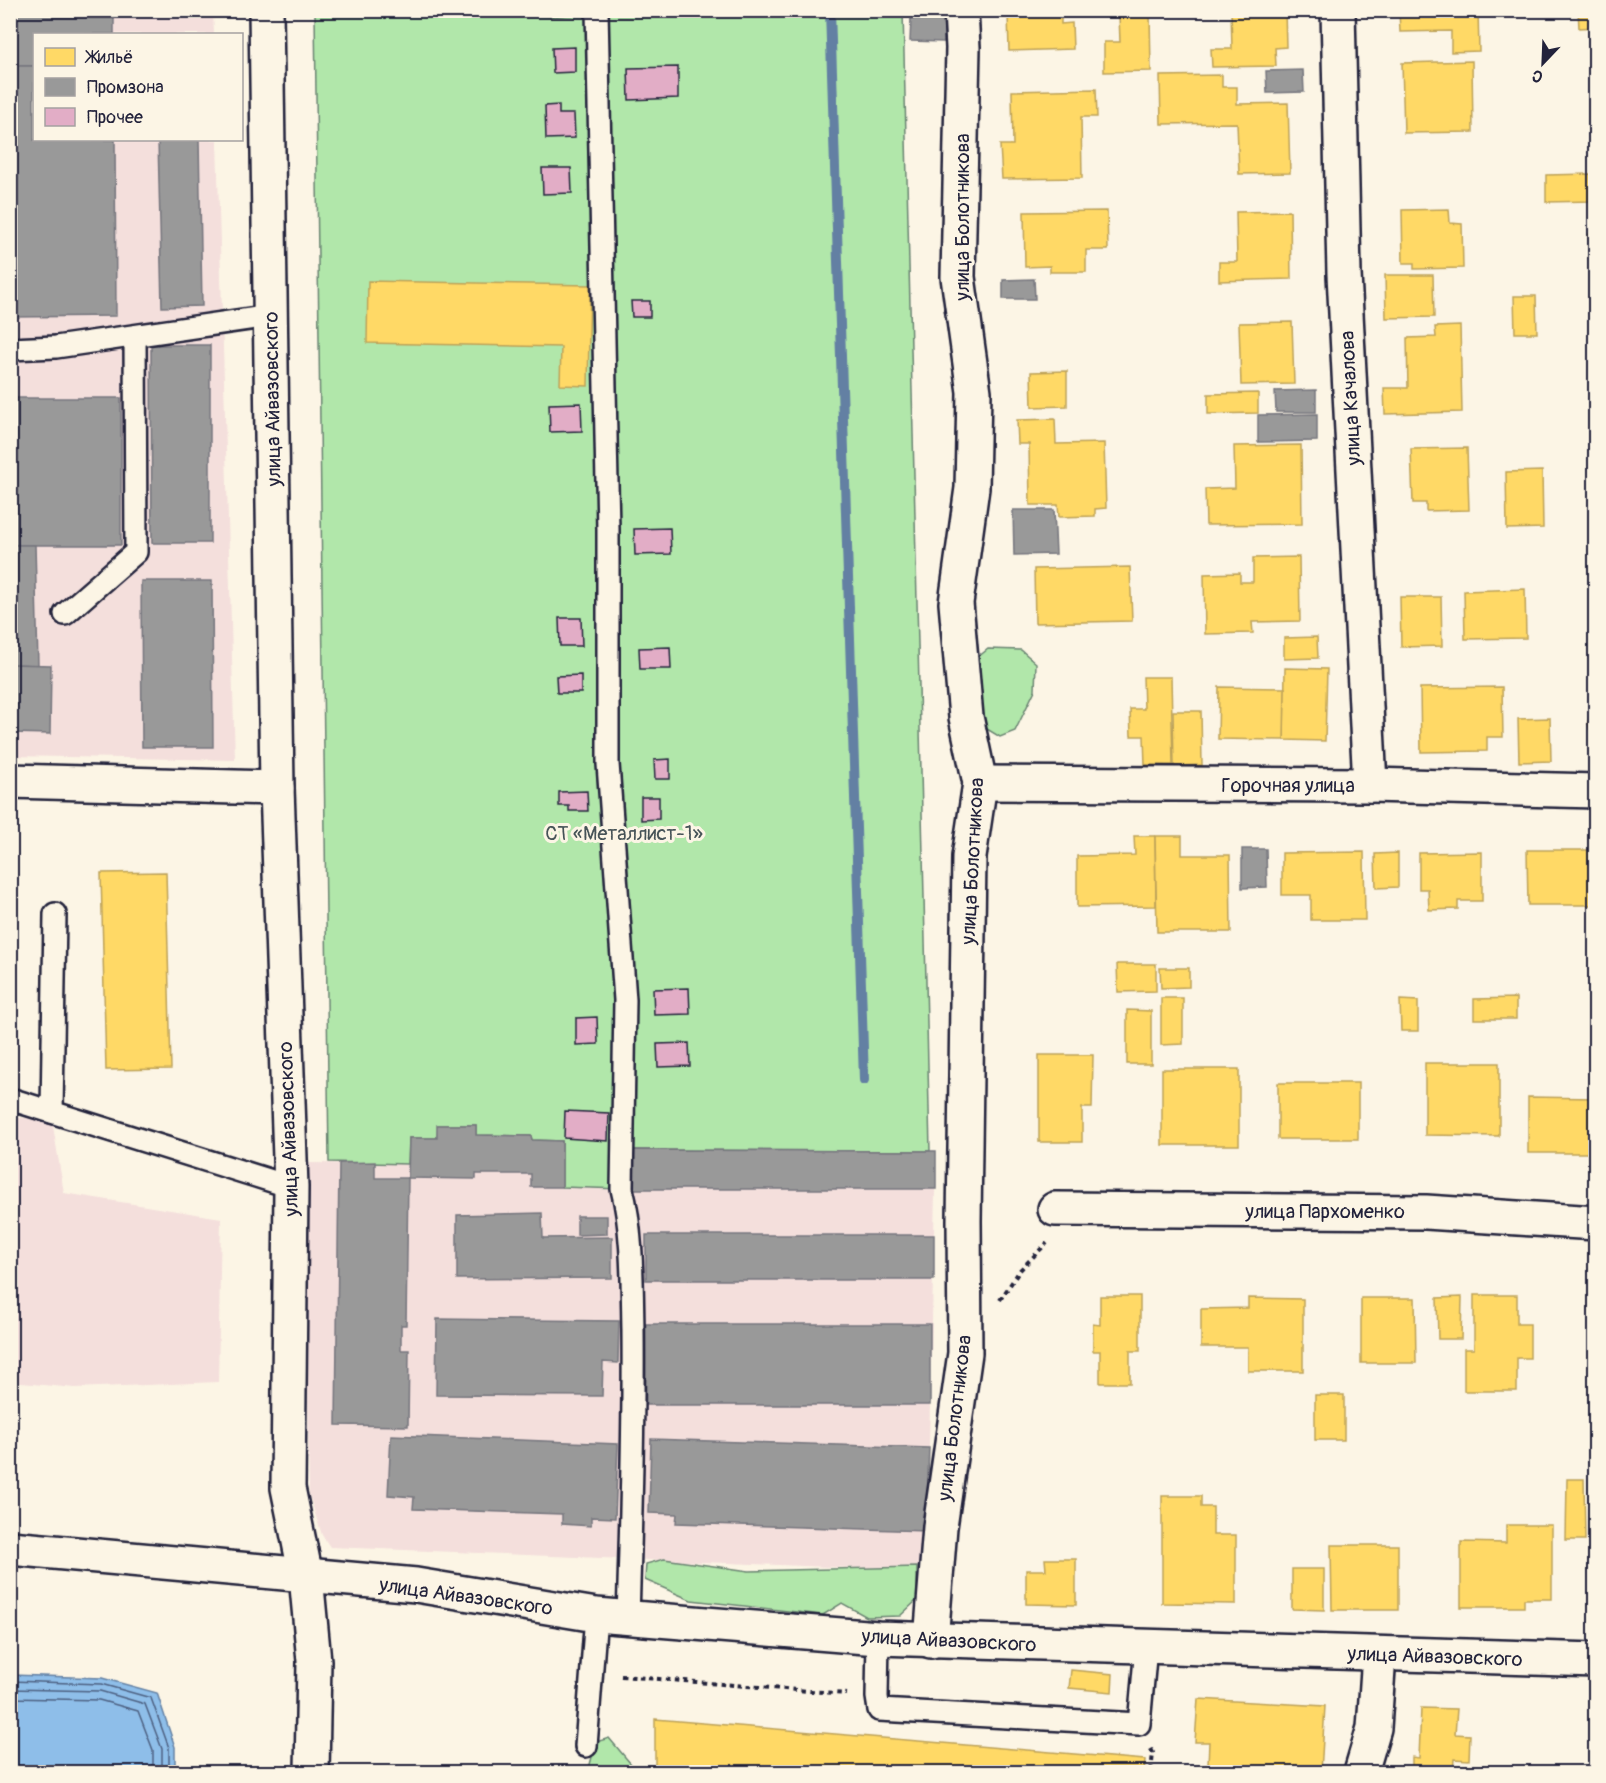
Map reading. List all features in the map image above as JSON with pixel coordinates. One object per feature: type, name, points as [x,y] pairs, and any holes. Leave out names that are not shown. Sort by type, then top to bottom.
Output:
[{"type":"street","name":"улица Айвазовского","points":[[266,10],[277,788],[291,1187],[288,1488],[306,1576]]},
{"type":"street","name":"улица Болотникова","points":[[931,1641],[940,1527],[965,1353],[964,1221],[969,857],[980,783],[966,717],[956,603],[972,488],[974,392],[958,277],[963,48],[961,10]]},
{"type":"street","name":"улица Качалова","points":[[1338,10],[1344,274],[1370,786]]},
{"type":"street","points":[[10,781],[277,788]]},
{"type":"street","name":"Горочная улица","points":[[980,783],[1370,786],[1596,791]]},
{"type":"street","name":"улица Пархоменко","points":[[1068,1209],[1426,1212],[1596,1223]]},
{"type":"street","name":"улица Айвазовского","points":[[10,1548],[416,1585],[596,1616],[878,1638],[1596,1660]]},
{"type":"street","points":[[306,1576],[314,1661],[312,1773]]},
{"type":"street","points":[[1361,1773],[1374,1728],[1379,1655]]},
{"type":"lane","points":[[597,10],[608,518],[608,764],[625,1000],[622,1189],[627,1208],[632,1300],[634,1421],[628,1618]]},
{"type":"lane","points":[[10,349],[56,347],[270,316]]},
{"type":"lane","points":[[65,614],[136,552],[135,336]]},
{"type":"lane","points":[[52,1112],[55,914]]},
{"type":"lane","points":[[10,1099],[291,1187]]},
{"type":"lane","points":[[586,1746],[596,1616]]},
{"type":"lane","points":[[878,1638],[877,1697],[879,1710],[1139,1724],[1146,1647]]},
{"type":"path","points":[[996,1307],[1020,1270],[1068,1209]]},
{"type":"path","points":[[591,1674],[877,1697]]},
{"type":"shaded area","points":[[11,11],[213,11],[214,33],[33,33],[33,141],[217,141],[235,760],[11,756]]},
{"type":"shaded area","points":[[10,1117],[52,1120],[64,1193],[221,1218],[218,1382],[75,1388],[11,1382]]},
{"type":"shaded area","points":[[437,1125],[476,1125],[477,1135],[531,1136],[532,1140],[562,1141],[562,1187],[936,1151],[926,1571],[330,1547],[322,1535],[309,1495],[306,1163],[408,1164],[409,1138],[437,1138]]},
{"type":"green space","name":"СТ «Металлист-1»","points":[[315,11],[903,11],[930,1151],[633,1150],[622,1189],[562,1187],[562,1141],[532,1140],[531,1136],[476,1135],[476,1125],[438,1125],[437,1138],[409,1138],[408,1164],[329,1162]]},
{"type":"green space","points":[[988,649],[1021,650],[1036,663],[1035,690],[1015,731],[1000,737],[982,726],[982,693],[972,662]]},
{"type":"green space","points":[[664,1559],[749,1571],[917,1567],[917,1600],[900,1616],[867,1617],[842,1603],[823,1615],[691,1600],[645,1580],[646,1564]]},
{"type":"green space","points":[[609,1738],[636,1772],[588,1772],[596,1742]]},
{"type":"water","points":[[11,1675],[102,1678],[157,1693],[175,1747],[175,1772],[11,1772]]},
{"type":"building: Жильё","points":[[1015,10],[1061,10],[1061,24],[1072,23],[1073,49],[1009,51],[1008,13],[1015,13]]},
{"type":"building: Жильё","points":[[1231,10],[1285,10],[1286,47],[1275,48],[1276,66],[1212,67],[1211,49],[1232,49]]},
{"type":"building: Жильё","points":[[1399,10],[1478,10],[1479,51],[1451,52],[1451,31],[1400,32]]},
{"type":"building: Жильё","points":[[1578,10],[1596,10],[1596,27],[1579,28]]},
{"type":"building: Жильё","points":[[1150,14],[1151,71],[1104,72],[1104,42],[1120,42],[1119,15]]},
{"type":"building: Жильё","points":[[1472,61],[1473,132],[1404,133],[1402,63]]},
{"type":"building: Жильё","points":[[1222,75],[1222,87],[1237,87],[1237,104],[1288,103],[1290,173],[1239,174],[1237,123],[1161,124],[1160,76]]},
{"type":"building: Жильё","points":[[1096,89],[1097,117],[1081,117],[1082,178],[1002,179],[1000,145],[1013,145],[1012,91]]},
{"type":"building: Жильё","points":[[1591,174],[1592,201],[1546,202],[1546,175]]},
{"type":"building: Жильё","points":[[1449,209],[1450,223],[1462,224],[1463,268],[1414,269],[1414,263],[1403,263],[1402,210]]},
{"type":"building: Жильё","points":[[1107,211],[1108,250],[1086,250],[1086,272],[1050,272],[1050,266],[1025,267],[1024,212]]},
{"type":"building: Жильё","points":[[1290,211],[1291,279],[1219,281],[1219,262],[1237,262],[1236,212]]},
{"type":"building: Жильё","points":[[1596,233],[1596,268],[1589,268],[1589,234]]},
{"type":"building: Жильё","points":[[1385,275],[1433,275],[1434,317],[1386,318]]},
{"type":"building: Жильё","points":[[368,281],[590,285],[588,386],[560,385],[561,347],[367,343]]},
{"type":"building: Жильё","points":[[1514,296],[1536,296],[1537,333],[1515,333]]},
{"type":"building: Жильё","points":[[1292,322],[1294,384],[1241,385],[1239,323]]},
{"type":"building: Жильё","points":[[1460,326],[1462,412],[1385,414],[1384,388],[1408,388],[1407,338],[1436,337],[1435,327]]},
{"type":"building: Жильё","points":[[1067,371],[1067,406],[1032,407],[1031,372]]},
{"type":"building: Жильё","points":[[1258,393],[1258,413],[1208,414],[1208,394]]},
{"type":"building: Жильё","points":[[1055,419],[1056,444],[1104,443],[1106,508],[1095,509],[1095,516],[1059,517],[1058,505],[1030,505],[1029,444],[1018,444],[1017,420]]},
{"type":"building: Жильё","points":[[1301,445],[1302,524],[1206,525],[1205,489],[1235,488],[1234,446]]},
{"type":"building: Жильё","points":[[1467,448],[1469,510],[1426,511],[1426,503],[1413,503],[1411,449]]},
{"type":"building: Жильё","points":[[1542,471],[1543,528],[1507,529],[1506,472]]},
{"type":"building: Жильё","points":[[1299,557],[1300,621],[1252,622],[1253,633],[1205,634],[1204,574],[1240,573],[1240,582],[1253,582],[1253,558]]},
{"type":"building: Жильё","points":[[1130,567],[1132,621],[1035,623],[1034,569]]},
{"type":"building: Жильё","points":[[1525,589],[1526,638],[1465,639],[1464,591]]},
{"type":"building: Жильё","points":[[1400,597],[1441,597],[1442,646],[1401,647]]},
{"type":"building: Жильё","points":[[1317,637],[1318,658],[1284,659],[1284,638]]},
{"type":"building: Жильё","points":[[1285,668],[1327,669],[1325,741],[1284,740]]},
{"type":"building: Жильё","points":[[1143,677],[1171,677],[1173,765],[1145,765],[1144,736],[1131,736],[1130,709],[1144,709]]},
{"type":"building: Жильё","points":[[1219,687],[1285,688],[1284,740],[1218,739]]},
{"type":"building: Жильё","points":[[1502,687],[1503,737],[1487,737],[1487,751],[1421,752],[1420,688]]},
{"type":"building: Жильё","points":[[1596,709],[1596,735],[1590,731],[1588,722],[1591,713]]},
{"type":"building: Жильё","points":[[1173,711],[1201,711],[1202,765],[1174,766]]},
{"type":"building: Жильё","points":[[1550,718],[1551,761],[1519,762],[1518,719]]},
{"type":"building: Жильё","points":[[1134,836],[1155,836],[1156,906],[1077,907],[1077,856],[1135,855]]},
{"type":"building: Жильё","points":[[1155,836],[1182,836],[1182,855],[1230,855],[1231,932],[1157,932]]},
{"type":"building: Жильё","points":[[1527,850],[1596,850],[1596,905],[1528,905]]},
{"type":"building: Жильё","points":[[1364,852],[1365,920],[1311,920],[1311,895],[1282,895],[1282,853]]},
{"type":"building: Жильё","points":[[1482,852],[1482,901],[1458,901],[1458,909],[1429,910],[1428,889],[1419,889],[1419,853]]},
{"type":"building: Жильё","points":[[1398,853],[1398,887],[1376,888],[1375,854]]},
{"type":"building: Жильё","points":[[166,872],[171,1069],[106,1070],[101,873]]},
{"type":"building: Жильё","points":[[1117,964],[1156,964],[1156,991],[1118,992]]},
{"type":"building: Жильё","points":[[1160,968],[1189,968],[1189,987],[1161,988]]},
{"type":"building: Жильё","points":[[1161,998],[1183,998],[1183,1044],[1161,1045]]},
{"type":"building: Жильё","points":[[1516,998],[1516,1019],[1474,1019],[1474,999]]},
{"type":"building: Жильё","points":[[1400,1000],[1418,1001],[1418,1031],[1401,1031]]},
{"type":"building: Жильё","points":[[1127,1010],[1151,1011],[1151,1064],[1127,1064]]},
{"type":"building: Жильё","points":[[1039,1055],[1093,1055],[1092,1108],[1082,1108],[1082,1142],[1039,1142]]},
{"type":"building: Жильё","points":[[1425,1063],[1499,1063],[1499,1136],[1425,1135]]},
{"type":"building: Жильё","points":[[1162,1069],[1239,1069],[1239,1145],[1162,1145]]},
{"type":"building: Жильё","points":[[1278,1083],[1358,1083],[1358,1139],[1278,1139]]},
{"type":"building: Жильё","points":[[1528,1097],[1596,1098],[1596,1153],[1528,1153]]},
{"type":"building: Жильё","points":[[1474,1295],[1517,1295],[1517,1324],[1530,1324],[1530,1358],[1517,1358],[1517,1391],[1464,1391],[1464,1349],[1474,1349]]},
{"type":"building: Жильё","points":[[1100,1296],[1140,1296],[1140,1351],[1130,1351],[1130,1383],[1100,1383],[1100,1351],[1093,1351],[1093,1324],[1100,1325]]},
{"type":"building: Жильё","points":[[1462,1297],[1461,1339],[1438,1339],[1437,1298]]},
{"type":"building: Жильё","points":[[1248,1298],[1303,1299],[1303,1371],[1248,1371],[1248,1347],[1201,1347],[1201,1309],[1248,1308]]},
{"type":"building: Жильё","points":[[1361,1298],[1415,1298],[1416,1363],[1361,1363]]},
{"type":"building: Жильё","points":[[1315,1395],[1344,1395],[1344,1440],[1315,1440]]},
{"type":"building: Жильё","points":[[1567,1479],[1584,1479],[1585,1540],[1566,1540]]},
{"type":"building: Жильё","points":[[1162,1496],[1201,1496],[1201,1507],[1213,1507],[1213,1535],[1236,1535],[1236,1604],[1162,1603]]},
{"type":"building: Жильё","points":[[1506,1525],[1552,1525],[1552,1599],[1524,1599],[1524,1607],[1461,1607],[1461,1542],[1506,1543]]},
{"type":"building: Жильё","points":[[1331,1545],[1398,1545],[1398,1610],[1332,1610]]},
{"type":"building: Жильё","points":[[1593,1553],[1596,1553],[1596,1606],[1593,1606]]},
{"type":"building: Жильё","points":[[1045,1559],[1076,1559],[1076,1605],[1026,1604],[1026,1570],[1046,1570]]},
{"type":"building: Жильё","points":[[1292,1569],[1324,1569],[1324,1610],[1292,1609]]},
{"type":"building: Жильё","points":[[1071,1670],[1113,1674],[1112,1692],[1069,1688]]},
{"type":"building: Жильё","points":[[1198,1699],[1325,1706],[1321,1772],[1267,1772],[1268,1768],[1208,1765],[1209,1742],[1195,1742]]},
{"type":"building: Жильё","points":[[1421,1708],[1457,1709],[1455,1734],[1470,1735],[1469,1760],[1454,1759],[1453,1772],[1412,1772],[1412,1757],[1419,1758]]},
{"type":"building: Жильё","points":[[655,1719],[1145,1760],[1144,1772],[655,1772]]},
{"type":"building: Промзона","points":[[10,13],[114,13],[114,33],[33,33],[33,66],[10,66]]},
{"type":"building: Промзона","points":[[911,18],[945,19],[944,42],[910,41]]},
{"type":"building: Промзона","points":[[10,66],[33,66],[33,141],[115,141],[116,316],[10,317]]},
{"type":"building: Промзона","points":[[1303,70],[1304,92],[1267,93],[1266,71]]},
{"type":"building: Промзона","points":[[158,141],[199,141],[202,306],[162,307]]},
{"type":"building: Промзона","points":[[1034,279],[1035,299],[1003,299],[1003,280]]},
{"type":"building: Промзона","points":[[151,345],[210,345],[210,543],[152,543]]},
{"type":"building: Промзона","points":[[1316,390],[1316,412],[1276,412],[1275,391]]},
{"type":"building: Промзона","points":[[10,398],[121,398],[121,545],[10,545]]},
{"type":"building: Промзона","points":[[1317,414],[1317,441],[1258,442],[1258,415]]},
{"type":"building: Промзона","points":[[1013,510],[1054,510],[1056,554],[1014,555]]},
{"type":"building: Промзона","points":[[10,545],[35,545],[38,665],[10,664]]},
{"type":"building: Промзона","points":[[141,581],[212,581],[213,747],[142,747]]},
{"type":"building: Промзона","points":[[10,664],[51,665],[50,734],[10,733]]},
{"type":"building: Промзона","points":[[1242,849],[1266,849],[1267,887],[1242,888]]},
{"type":"building: Промзона","points":[[437,1125],[476,1125],[476,1135],[531,1136],[532,1140],[562,1141],[562,1187],[531,1187],[531,1174],[476,1174],[476,1179],[408,1178],[409,1138],[437,1138]]},
{"type":"building: Промзона","points":[[633,1150],[936,1151],[936,1189],[632,1189]]},
{"type":"building: Промзона","points":[[375,1162],[375,1178],[408,1178],[406,1325],[401,1325],[401,1350],[409,1350],[408,1426],[336,1425],[339,1163]]},
{"type":"building: Промзона","points":[[542,1213],[543,1238],[612,1237],[612,1278],[457,1279],[457,1215]]},
{"type":"building: Промзона","points":[[577,1216],[607,1216],[607,1234],[577,1235]]},
{"type":"building: Промзона","points":[[646,1235],[934,1235],[934,1280],[646,1280]]},
{"type":"building: Промзона","points":[[437,1319],[619,1321],[618,1363],[603,1362],[602,1396],[436,1395]]},
{"type":"building: Промзона","points":[[646,1324],[930,1324],[930,1405],[646,1405]]},
{"type":"building: Промзона","points":[[391,1435],[618,1444],[615,1518],[591,1517],[591,1526],[562,1524],[562,1514],[413,1509],[414,1497],[388,1495]]},
{"type":"building: Промзона","points":[[651,1439],[929,1448],[926,1531],[676,1523],[677,1514],[649,1513]]},
{"type":"building: Прочее","points":[[550,10],[573,10],[573,15],[550,16]]},
{"type":"building: Прочее","points":[[575,47],[575,72],[553,73],[552,48]]},
{"type":"building: Прочее","points":[[678,67],[678,98],[629,100],[628,68]]},
{"type":"building: Прочее","points":[[559,105],[559,114],[574,114],[575,138],[546,139],[545,106]]},
{"type":"building: Прочее","points":[[542,168],[571,168],[572,193],[543,194]]},
{"type":"building: Прочее","points":[[631,301],[650,301],[650,317],[632,317]]},
{"type":"building: Прочее","points":[[581,403],[582,431],[550,432],[549,404]]},
{"type":"building: Прочее","points":[[670,528],[671,554],[635,555],[634,529]]},
{"type":"building: Прочее","points":[[559,618],[581,618],[582,646],[560,646]]},
{"type":"building: Прочее","points":[[670,647],[671,669],[640,669],[639,648]]},
{"type":"building: Прочее","points":[[581,675],[581,693],[557,693],[556,676]]},
{"type":"building: Прочее","points":[[670,759],[670,779],[655,779],[654,760]]},
{"type":"building: Прочее","points":[[587,791],[588,811],[569,811],[569,806],[559,806],[559,792]]},
{"type":"building: Прочее","points":[[641,797],[659,797],[659,819],[641,820]]},
{"type":"building: Прочее","points":[[689,988],[690,1014],[654,1015],[653,989]]},
{"type":"building: Прочее","points":[[597,1017],[598,1044],[576,1045],[576,1018]]},
{"type":"building: Прочее","points":[[689,1043],[690,1066],[658,1067],[657,1044]]},
{"type":"building: Прочее","points":[[565,1111],[609,1113],[608,1141],[564,1138]]},
{"type":"waterway","points":[[830,10],[864,1080]]}]
